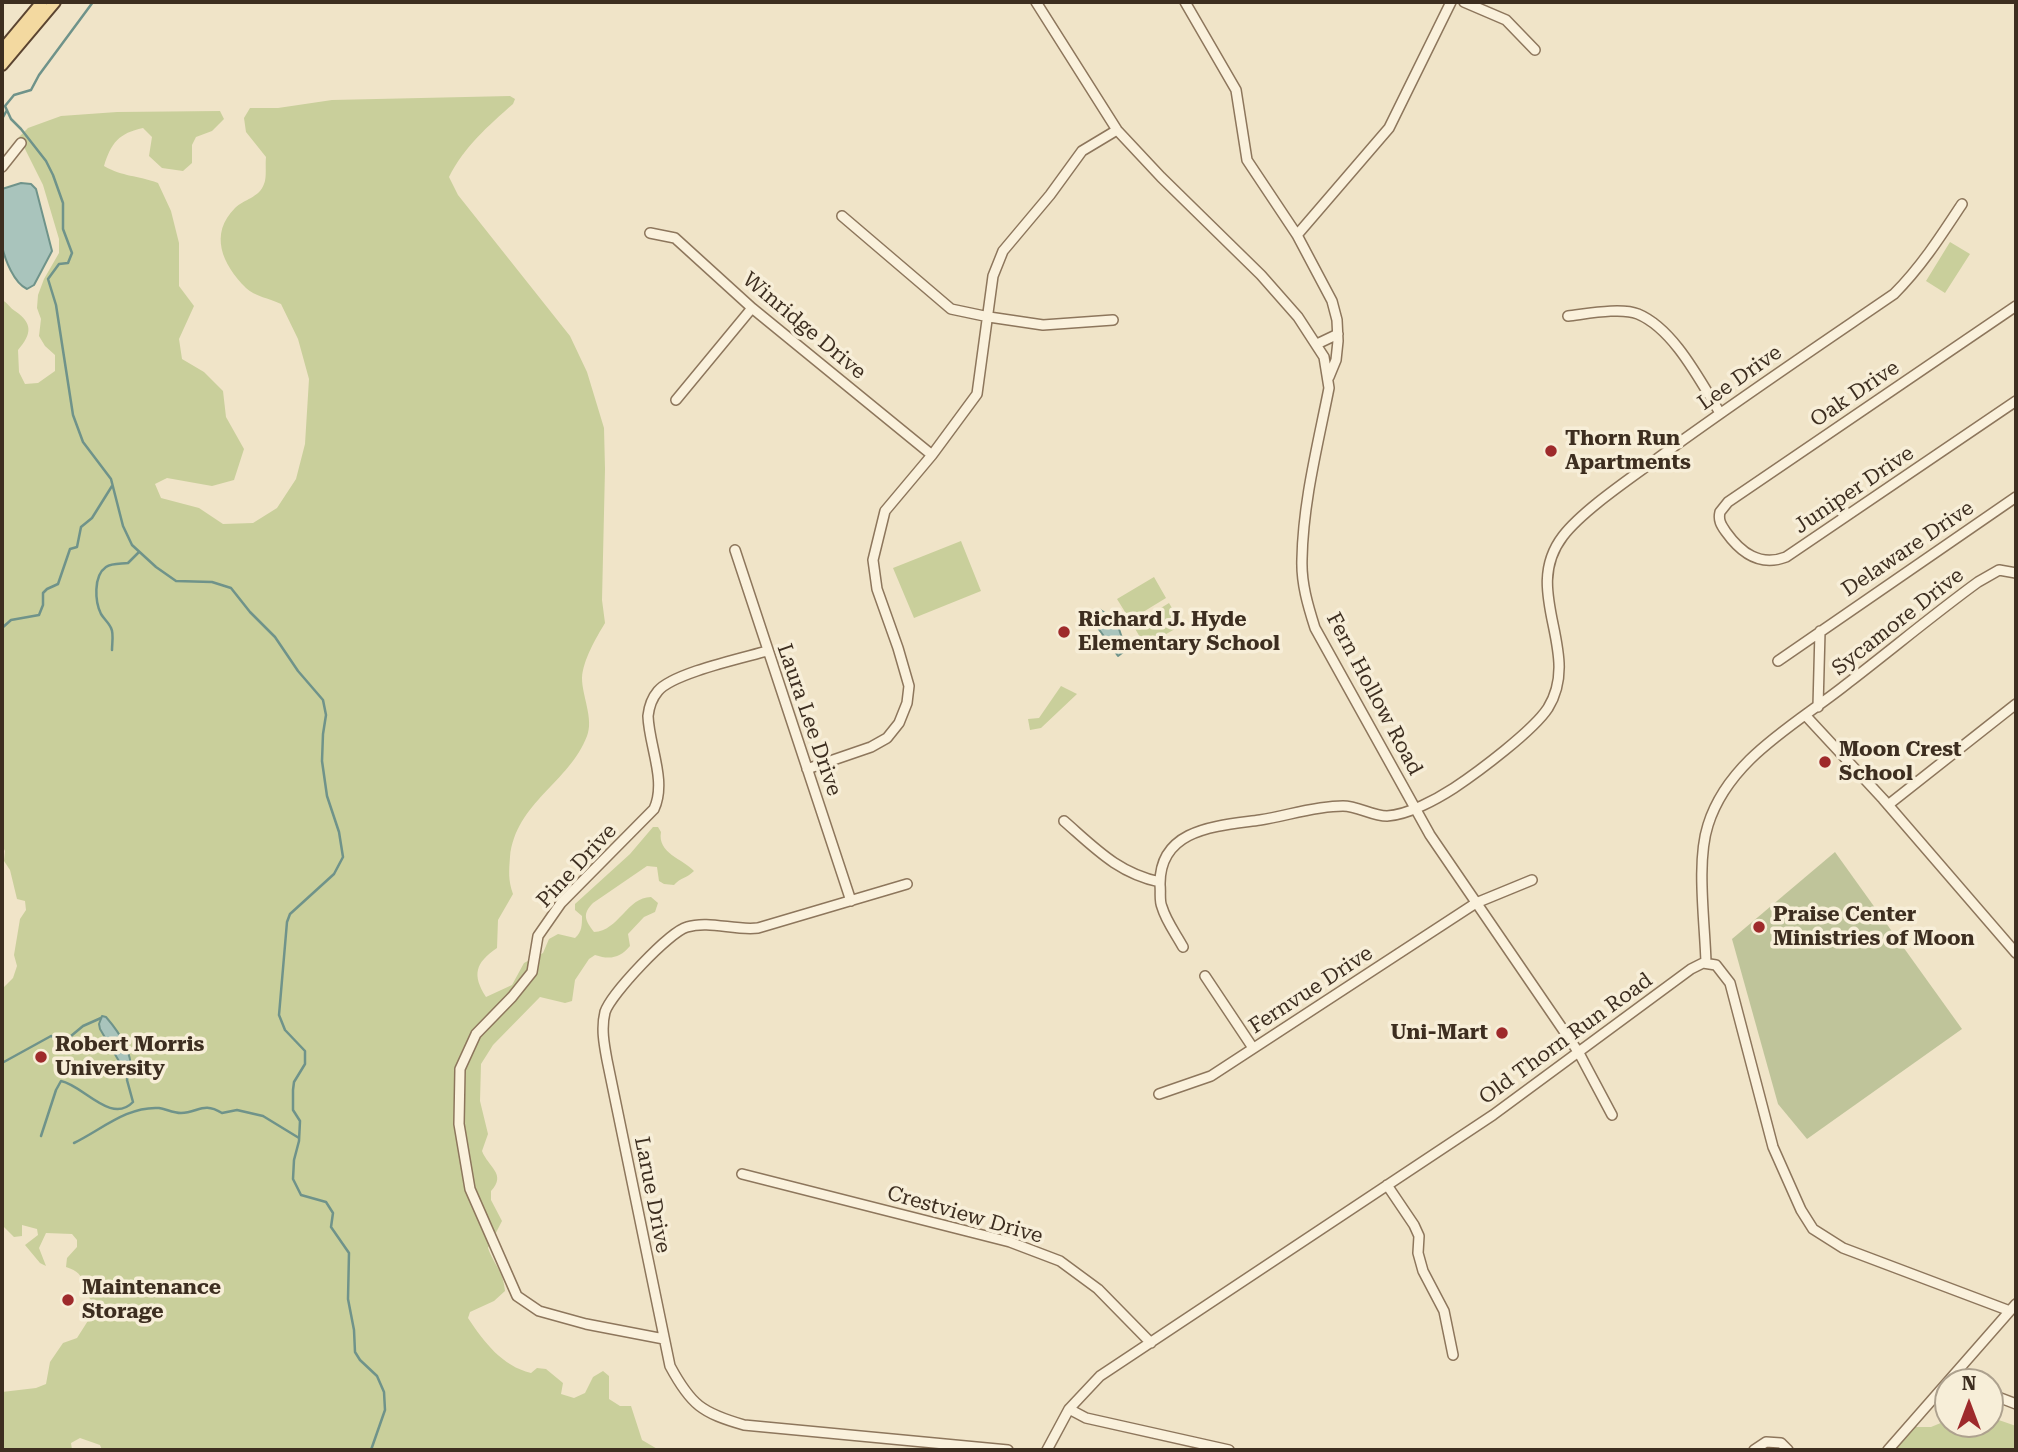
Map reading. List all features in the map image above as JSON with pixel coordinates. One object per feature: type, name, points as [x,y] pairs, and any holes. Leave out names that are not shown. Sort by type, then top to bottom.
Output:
[{"type":"main road","points":[[2,50],[42,2]]},
{"type":"main road","points":[[2,65],[55,2]]},
{"type":"street","name":"Fern Hollow Road","points":[[1036,2],[1117,130],[1261,275],[1298,317],[1324,357],[1329,377],[1326,409],[1301,561],[1305,595],[1315,628],[1430,835],[1579,1053],[1612,1115]]},
{"type":"street","points":[[1185,2],[1236,90],[1247,160],[1297,236],[1332,301],[1338,320],[1338,334],[1336,360],[1329,377]]},
{"type":"street","points":[[1297,236],[1389,128],[1451,2]]},
{"type":"street","points":[[1464,2],[1506,20],[1535,50]]},
{"type":"street","points":[[807,769],[879,743],[893,732],[904,714],[909,695],[907,678],[877,589],[873,560],[884,511],[932,455],[977,394],[993,276],[1003,251],[1050,195],[1082,151],[1117,130]]},
{"type":"street","points":[[2,167],[21,143]]},
{"type":"street","name":"Lee Drive","points":[[1160,882],[1160,869],[1177,841],[1210,826],[1263,820],[1328,807],[1346,806],[1387,816],[1416,807],[1452,789],[1531,728],[1548,707],[1559,677],[1559,647],[1549,613],[1546,584],[1548,564],[1564,534],[1626,481],[1894,294],[1932,250],[1962,204]]},
{"type":"street","points":[[842,216],[951,309],[1043,325],[1112,320]]},
{"type":"street","name":"Winridge Drive","points":[[650,233],[675,238],[752,308],[932,455]]},
{"type":"street","name":"Oak Drive","points":[[1719,516],[1721,508],[1728,502],[2016,306]]},
{"type":"street","points":[[676,400],[752,308]]},
{"type":"street","points":[[1568,316],[1602,312],[1636,313],[1658,327],[1682,354],[1720,413]]},
{"type":"street","points":[[1317,344],[1338,334]]},
{"type":"street","name":"Juniper Drive","points":[[1719,516],[1720,523],[1745,554],[1765,561],[1786,557],[2016,401]]},
{"type":"street","name":"Delaware Drive","points":[[1778,661],[2016,497]]},
{"type":"street","name":"Laura Lee Drive","points":[[735,550],[851,901]]},
{"type":"street","name":"Sycamore Drive","points":[[1706,963],[1703,878],[1707,825],[1717,803],[1744,766],[1774,738],[1986,576],[1998,570],[2016,573]]},
{"type":"street","points":[[1818,707],[1820,631]]},
{"type":"street","name":"Pine Drive","points":[[664,1339],[586,1324],[539,1311],[517,1296],[470,1189],[459,1124],[460,1069],[476,1034],[532,972],[538,936],[561,902],[654,809],[660,791],[648,716],[649,707],[658,691],[674,680],[767,650]]},
{"type":"street","points":[[1888,805],[2016,704]]},
{"type":"street","points":[[1806,716],[1888,805],[2016,953]]},
{"type":"street","points":[[1064,821],[1113,864],[1139,878],[1160,882],[1161,906],[1183,947]]},
{"type":"street","name":"Fernvue Drive","points":[[1159,1094],[1210,1076],[1476,903],[1532,880]]},
{"type":"street","name":"Larue Drive","points":[[906,884],[758,928],[698,925],[686,927],[662,946],[620,987],[609,1002],[603,1026],[607,1060],[670,1367],[684,1393],[714,1416],[744,1425],[1009,1450]]},
{"type":"street","points":[[1706,963],[1720,968],[1732,989],[1773,1147],[1801,1210],[1814,1229],[1843,1248],[2013,1308],[1960,1368]]},
{"type":"street","name":"Old Thorn Run Road","points":[[1047,1450],[1069,1409],[1100,1376],[1493,1115],[1692,969],[1706,963]]},
{"type":"street","points":[[1205,976],[1253,1048]]},
{"type":"street","name":"Crestview Drive","points":[[742,1174],[1010,1242],[1060,1261],[1098,1289],[1151,1343]]},
{"type":"street","points":[[1387,1185],[1419,1236],[1418,1253],[1423,1271],[1444,1311],[1453,1354]]},
{"type":"street","points":[[1888,1450],[1934,1398]]},
{"type":"street","points":[[1069,1409],[1086,1418],[1229,1450]]},
{"type":"street","points":[[1754,1450],[1766,1442],[1781,1443],[1788,1450]]},
{"type":"green space","points":[[510,96],[515,99],[513,104],[469,147],[449,177],[458,195],[570,336],[587,372],[604,428],[602,600],[605,623],[590,649],[583,671],[589,722],[587,736],[568,767],[532,807],[514,838],[509,871],[513,894],[498,920],[497,948],[484,959],[478,970],[479,982],[486,997],[512,985],[524,963],[543,953],[549,939],[558,934],[575,938],[577,936],[582,916],[575,910],[575,904],[630,854],[653,827],[658,827],[667,850],[694,871],[674,885],[664,884],[659,881],[657,867],[647,866],[593,903],[587,910],[586,917],[594,932],[610,926],[635,902],[643,898],[651,897],[658,903],[655,912],[644,917],[628,934],[630,946],[622,953],[610,958],[595,955],[589,959],[575,980],[572,1001],[565,1003],[540,997],[493,1045],[481,1064],[480,1101],[488,1134],[482,1151],[497,1175],[491,1191],[491,1200],[502,1221],[488,1248],[501,1273],[505,1291],[494,1301],[470,1312],[468,1318],[487,1344],[511,1365],[531,1373],[537,1368],[546,1369],[563,1383],[561,1394],[574,1398],[585,1393],[593,1377],[603,1371],[609,1376],[609,1399],[620,1406],[631,1406],[642,1440],[659,1450],[102,1450],[100,1445],[80,1438],[71,1443],[72,1450],[2,1450],[2,1392],[36,1388],[46,1384],[50,1362],[63,1343],[77,1338],[97,1301],[93,1302],[89,1297],[78,1274],[66,1267],[67,1258],[77,1247],[77,1240],[72,1234],[46,1233],[39,1248],[46,1266],[40,1263],[25,1245],[38,1235],[37,1229],[22,1225],[22,1236],[14,1237],[2,1225],[2,989],[13,978],[17,966],[14,955],[20,919],[26,910],[25,901],[17,899],[10,870],[4,861],[5,851],[2,845],[2,300],[28,324],[28,334],[18,350],[19,372],[25,384],[38,383],[55,371],[55,355],[39,336],[41,319],[37,308],[44,279],[59,253],[59,239],[43,185],[19,137],[28,128],[61,116],[117,112],[220,111],[224,119],[212,131],[196,137],[192,145],[192,163],[183,171],[162,168],[149,156],[152,137],[143,128],[117,140],[104,166],[158,183],[171,211],[179,243],[179,286],[194,306],[179,339],[182,359],[204,372],[223,391],[226,417],[244,449],[234,480],[212,486],[167,478],[155,484],[161,498],[199,508],[223,524],[253,523],[277,508],[296,479],[305,444],[309,379],[298,339],[281,304],[249,291],[230,269],[222,249],[222,228],[227,218],[235,208],[259,192],[265,181],[266,157],[246,132],[244,118],[250,108],[278,108],[332,100]]},
{"type":"green space","points":[[1950,242],[1970,254],[1945,293],[1926,281]]},
{"type":"green space","points":[[961,541],[981,591],[914,618],[893,568]]},
{"type":"green space","points":[[1154,577],[1166,598],[1130,620],[1117,599]]},
{"type":"green space","points":[[1169,603],[1182,625],[1145,646],[1133,625]]},
{"type":"green space","points":[[1061,686],[1077,694],[1041,728],[1030,730],[1028,719],[1039,718]]},
{"type":"green space","points":[[1835,852],[1962,1029],[1807,1139],[1778,1104],[1732,939]]},
{"type":"green space","points":[[2004,1422],[2016,1426],[2016,1450],[1888,1450],[1908,1427],[1934,1426],[1934,1438],[2004,1438]]},
{"type":"water","points":[[21,183],[31,184],[36,189],[52,251],[34,285],[27,289],[18,282],[11,270],[1,239],[2,189]]},
{"type":"water","points":[[1099,609],[1116,620],[1126,650],[1118,656],[1088,614]]},
{"type":"water","points":[[102,1016],[111,1023],[124,1043],[130,1058],[131,1074],[126,1073],[100,1029]]},
{"type":"waterway","points":[[93,2],[31,90],[14,95],[5,106],[11,119],[46,161],[63,203],[63,229],[72,253],[68,263],[59,264],[48,279],[56,305],[73,415],[83,442],[111,479],[123,526],[132,545],[176,581],[212,582],[231,588],[275,637],[298,671],[323,700],[326,715],[322,761],[327,796],[339,832],[343,857],[334,874],[290,914],[287,922],[279,1015],[285,1030],[305,1051],[305,1064],[294,1082],[293,1090],[293,1110],[300,1121],[293,1179],[301,1195],[326,1202],[333,1213],[331,1227],[349,1253],[348,1299],[355,1352],[377,1376],[384,1392],[385,1410],[371,1450]]},
{"type":"waterway","points":[[2,119],[7,110]]},
{"type":"waterway","points":[[2,628],[11,620],[39,615],[43,605],[43,593],[58,584],[70,549],[77,547],[81,527],[92,518],[112,486]]},
{"type":"waterway","points":[[112,650],[112,630],[99,609],[97,583],[106,567],[128,563],[139,552]]},
{"type":"waterway","points":[[2,1063],[51,1036],[65,1041],[83,1026],[101,1018]]},
{"type":"waterway","points":[[41,1136],[61,1081],[106,1107],[116,1109],[124,1108],[133,1102],[128,1074]]},
{"type":"waterway","points":[[74,1143],[125,1115],[147,1108],[181,1113],[205,1108],[222,1113],[237,1110],[263,1116],[299,1138]]},
{"type":"place","name":"Thorn Run Apartments","points":[[1551,451]]},
{"type":"place","name":"Richard J. Hyde Elementary School","points":[[1064,632]]},
{"type":"place","name":"Moon Crest School","points":[[1825,762]]},
{"type":"place","name":"Praise Center Ministries of Moon","points":[[1759,927]]},
{"type":"place","name":"Uni-Mart","points":[[1502,1033]]},
{"type":"place","name":"Robert Morris University","points":[[41,1057]]},
{"type":"place","name":"Maintenance Storage","points":[[68,1300]]}]
